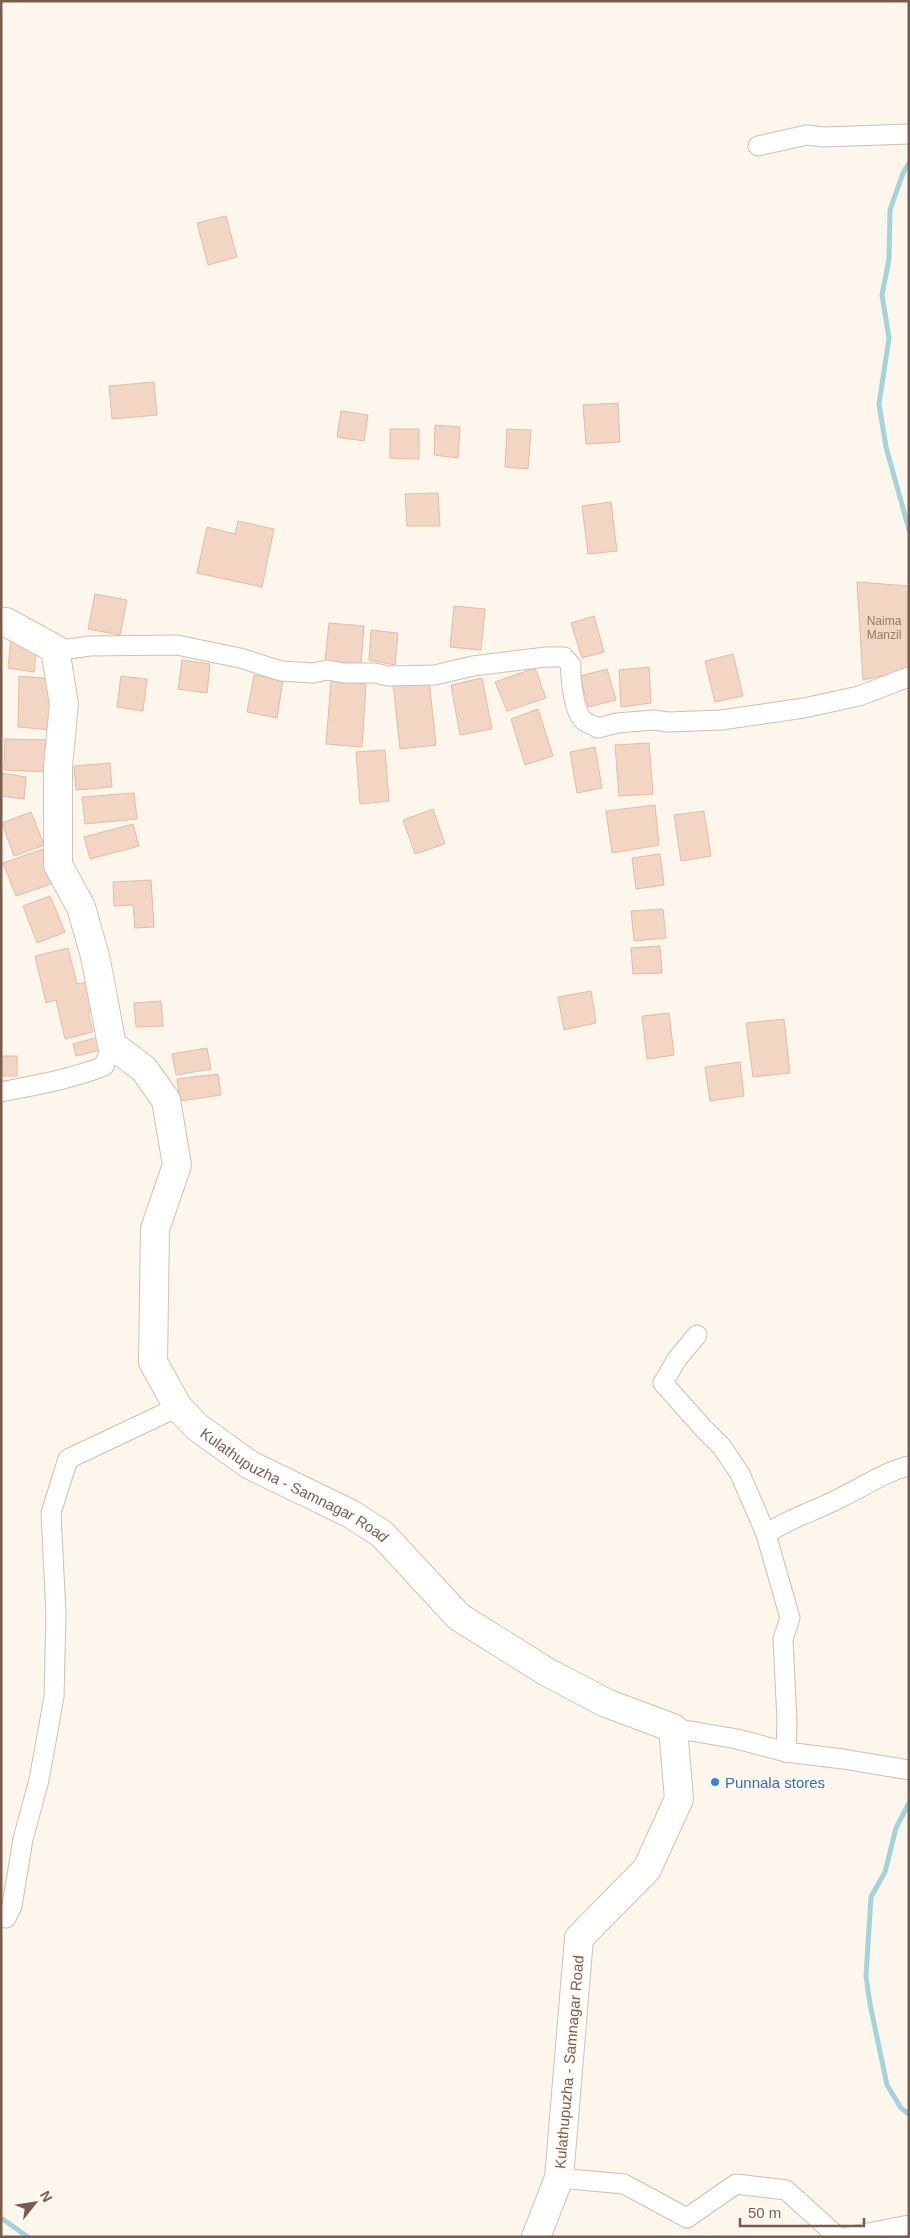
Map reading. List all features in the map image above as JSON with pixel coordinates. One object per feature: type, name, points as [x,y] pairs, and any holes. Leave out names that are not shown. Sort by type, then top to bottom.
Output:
[{"type":"main road","points":[[1,622],[6,622],[55,649],[64,704],[58,767],[58,865],[81,907],[94,956],[112,1045]]},
{"type":"main road","name":"Kulathupuzha - Samnagar Road","points":[[112,1045],[144,1070],[166,1100],[177,1165],[155,1229],[153,1362],[178,1407],[197,1427],[250,1465],[351,1514],[382,1534],[459,1617],[547,1672],[606,1703],[673,1728],[679,1799],[647,1868],[580,1938],[559,2178],[536,2237]]},
{"type":"street","points":[[758,146],[807,135],[824,137],[909,134]]},
{"type":"street","points":[[56,654],[61,650],[90,646],[177,646],[233,656],[281,670],[313,673],[327,670],[388,676],[435,675],[473,666],[546,657],[564,657],[570,665],[570,678],[576,706],[582,720],[598,728],[617,723],[654,720],[668,722],[721,720],[804,708],[859,696],[909,676]]},
{"type":"street","points":[[1,1092],[50,1080],[75,1077],[104,1066],[112,1045]]},
{"type":"street","points":[[697,1335],[677,1359],[663,1383],[722,1447],[740,1474],[766,1534],[790,1618],[783,1639],[787,1720],[786,1752]]},
{"type":"street","points":[[6,1918],[12,1906],[23,1838],[40,1780],[54,1697],[56,1614],[50,1513],[58,1485],[68,1459],[178,1407]]},
{"type":"street","points":[[766,1534],[788,1519],[806,1514],[841,1498],[874,1479],[909,1466]]},
{"type":"street","points":[[673,1728],[737,1739],[786,1752],[909,1770]]},
{"type":"street","points":[[559,2178],[624,2184],[687,2218],[736,2184],[786,2190],[838,2237]]},
{"type":"street","points":[[847,2237],[909,2225]]},
{"type":"building","points":[[226,216],[237,257],[208,265],[197,223]]},
{"type":"building","points":[[154,382],[157,415],[112,419],[109,386]]},
{"type":"building","points":[[618,403],[620,442],[586,444],[583,405]]},
{"type":"building","points":[[341,411],[368,415],[364,441],[337,437]]},
{"type":"building","points":[[435,425],[460,427],[458,458],[434,455]]},
{"type":"building","points":[[390,429],[419,429],[419,459],[390,458]]},
{"type":"building","points":[[507,429],[531,430],[528,469],[505,467]]},
{"type":"building","points":[[438,493],[440,526],[407,526],[405,494]]},
{"type":"building","points":[[611,502],[617,551],[588,554],[582,506]]},
{"type":"building","points":[[238,521],[274,529],[262,587],[197,573],[207,527],[235,534]]},
{"type":"building","points":[[857,582],[909,586],[909,670],[863,680]]},
{"type":"building","points":[[95,594],[127,600],[120,635],[88,629]]},
{"type":"building","points":[[454,606],[485,609],[481,650],[450,647]]},
{"type":"building","points":[[594,616],[604,652],[582,658],[571,623]]},
{"type":"building","points":[[329,623],[364,626],[361,664],[325,661]]},
{"type":"building","points":[[371,630],[398,633],[395,665],[369,660]]},
{"type":"building","points":[[11,639],[37,643],[34,672],[8,668]]},
{"type":"building","points":[[733,654],[743,696],[715,702],[705,661]]},
{"type":"building","points":[[182,660],[210,664],[207,693],[178,689]]},
{"type":"building","points":[[649,667],[651,703],[621,707],[619,670]]},
{"type":"building","points":[[535,668],[546,698],[507,711],[495,682]]},
{"type":"building","points":[[607,669],[616,700],[588,707],[580,676]]},
{"type":"building","points":[[254,675],[283,680],[277,718],[247,712]]},
{"type":"building","points":[[19,676],[54,679],[52,730],[18,727]]},
{"type":"building","points":[[121,676],[147,679],[143,711],[117,707]]},
{"type":"building","points":[[482,678],[492,729],[460,735],[451,685]]},
{"type":"building","points":[[429,680],[436,745],[400,749],[393,684]]},
{"type":"building","points":[[331,681],[366,684],[362,747],[326,744]]},
{"type":"building","points":[[538,709],[553,756],[525,765],[511,719]]},
{"type":"building","points":[[5,739],[51,740],[50,772],[4,770]]},
{"type":"building","points":[[649,743],[653,794],[619,796],[615,745]]},
{"type":"building","points":[[595,747],[602,788],[577,793],[570,752]]},
{"type":"building","points":[[385,750],[389,801],[360,804],[356,752]]},
{"type":"building","points":[[110,763],[112,787],[76,790],[74,766]]},
{"type":"building","points":[[1,773],[26,777],[24,799],[1,796]]},
{"type":"building","points":[[134,793],[137,819],[85,824],[82,797]]},
{"type":"building","points":[[655,805],[659,845],[612,853],[606,811]]},
{"type":"building","points":[[433,809],[445,844],[415,854],[403,820]]},
{"type":"building","points":[[704,811],[711,856],[681,861],[674,815]]},
{"type":"building","points":[[31,812],[44,845],[14,856],[2,823]]},
{"type":"building","points":[[133,824],[139,846],[90,859],[84,837]]},
{"type":"building","points":[[49,847],[60,881],[16,896],[3,863]]},
{"type":"building","points":[[660,854],[664,885],[636,889],[632,858]]},
{"type":"building","points":[[151,880],[154,927],[135,928],[133,905],[114,906],[113,882]]},
{"type":"building","points":[[50,896],[65,932],[37,943],[23,906]]},
{"type":"building","points":[[663,909],[666,938],[634,941],[631,911]]},
{"type":"building","points":[[660,946],[662,973],[633,974],[631,948]]},
{"type":"building","points":[[68,948],[77,984],[92,981],[99,1010],[88,1013],[93,1032],[65,1039],[56,1000],[46,1003],[35,956]]},
{"type":"building","points":[[591,991],[596,1023],[564,1030],[558,997]]},
{"type":"building","points":[[161,1001],[163,1026],[136,1027],[134,1003]]},
{"type":"building","points":[[669,1013],[674,1055],[647,1059],[642,1016]]},
{"type":"building","points":[[784,1019],[790,1073],[753,1077],[746,1023]]},
{"type":"building","points":[[102,1036],[105,1049],[76,1056],[73,1044]]},
{"type":"building","points":[[207,1048],[211,1069],[176,1075],[172,1054]]},
{"type":"building","points":[[1,1056],[17,1056],[17,1076],[1,1076]]},
{"type":"building","points":[[740,1062],[744,1096],[710,1101],[705,1067]]},
{"type":"building","points":[[218,1074],[221,1095],[180,1101],[177,1079]]},
{"type":"waterway","points":[[909,163],[903,173],[890,210],[889,259],[882,295],[889,338],[879,404],[886,447],[909,530]]},
{"type":"waterway","points":[[909,1803],[896,1828],[885,1872],[871,1897],[866,1976],[887,2085],[901,2108],[909,2114]]},
{"type":"waterway","points":[[1,2218],[28,2237]]},
{"type":"place","name":"Punnala stores","points":[[715,1782]]}]
